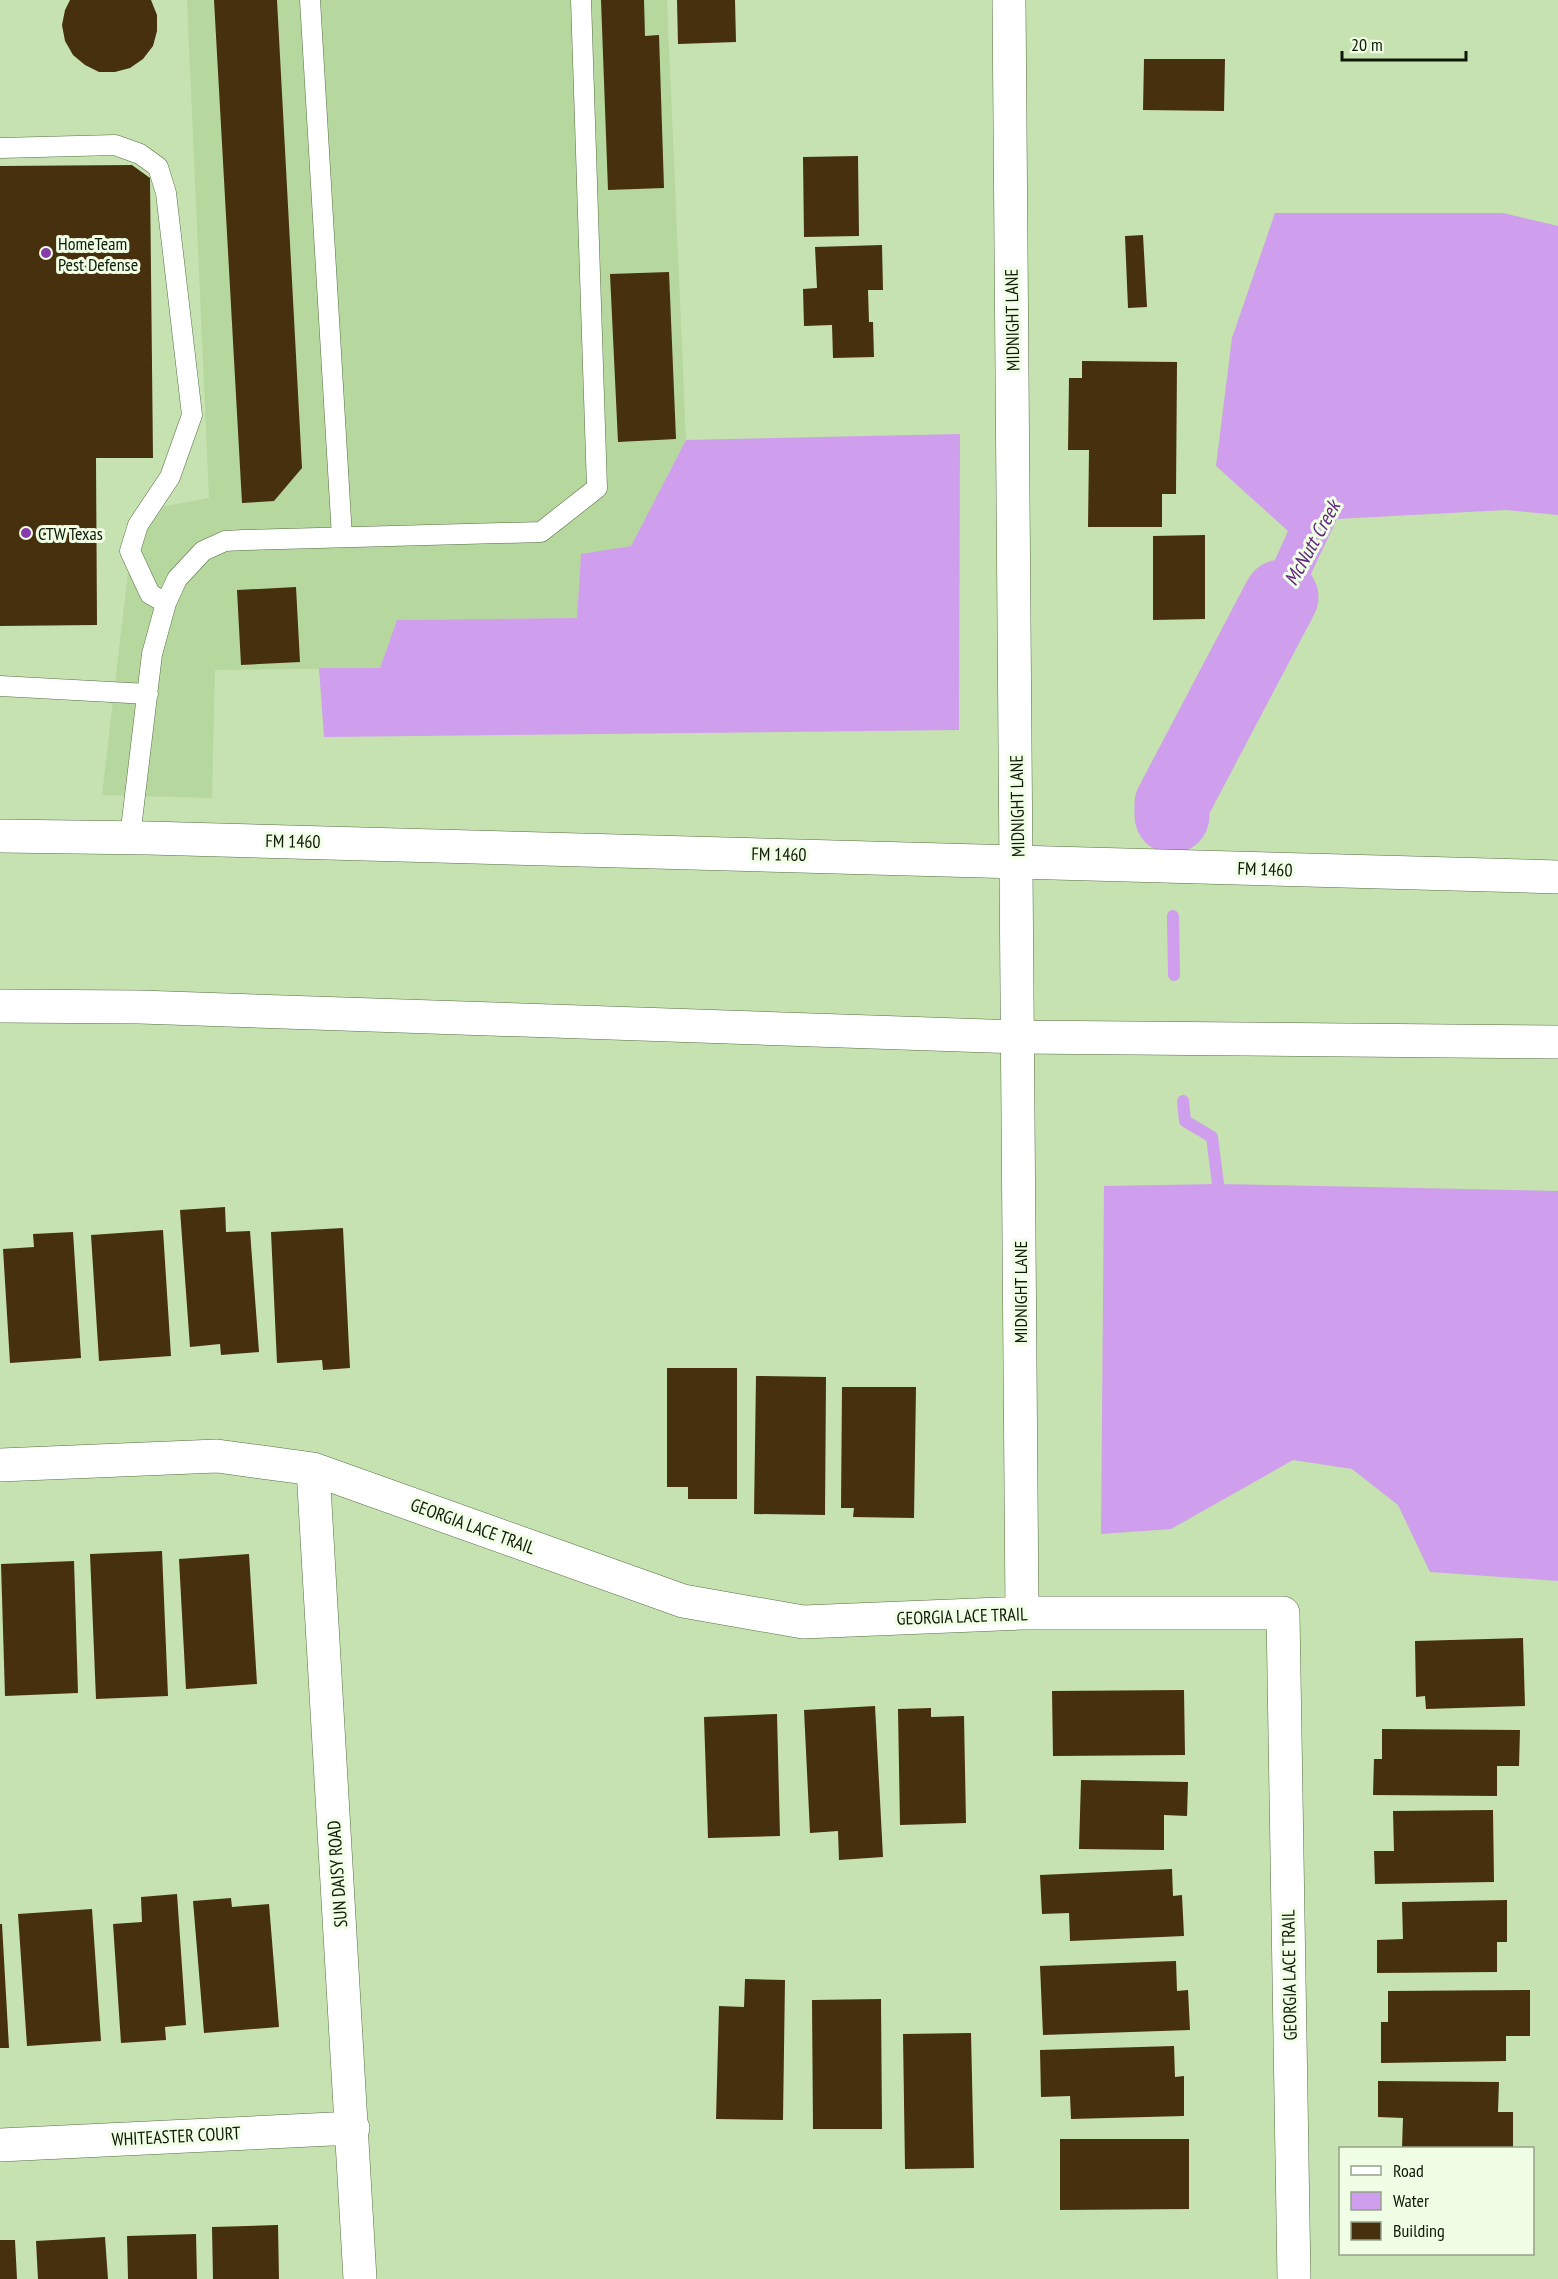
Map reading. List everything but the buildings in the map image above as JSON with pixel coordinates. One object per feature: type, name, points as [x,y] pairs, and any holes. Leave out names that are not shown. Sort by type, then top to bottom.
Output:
[{"type":"street","name":"MIDNIGHT LANE","points":[[1009,0],[1022,1613]]},
{"type":"street","name":"FM 1460","points":[[0,836],[130,837],[1017,860],[1558,877]]},
{"type":"street","points":[[0,1006],[152,1008],[1019,1037],[1558,1041]]},
{"type":"street","name":"GEORGIA LACE TRAIL","points":[[0,1465],[217,1456],[313,1469],[683,1601],[803,1622],[1022,1613],[1283,1613],[1294,2279]]},
{"type":"street","name":"SUN DAISY ROAD","points":[[313,1469],[360,2279]]},
{"type":"street","name":"WHITEASTER COURT","points":[[0,2145],[353,2128]]},
{"type":"lane","points":[[310,0],[342,537]]},
{"type":"lane","points":[[130,837],[152,654],[166,603],[177,579],[203,552],[225,541],[541,532],[597,488],[580,0]]},
{"type":"lane","points":[[0,148],[115,145],[140,154],[158,167],[166,193],[192,415],[170,477],[138,525],[130,551],[150,594],[166,603]]},
{"type":"lane","points":[[0,686],[148,694]]},
{"type":"shaded area","points":[[187,0],[667,0],[686,440],[631,546],[581,555],[577,618],[397,620],[380,668],[215,670],[212,798],[102,795],[135,512],[209,498]]},
{"type":"water","points":[[1275,213],[1503,213],[1558,226],[1558,515],[1506,510],[1337,519],[1257,687],[1217,690],[1288,531],[1216,466],[1232,338]]},
{"type":"water","points":[[960,434],[959,730],[324,737],[319,668],[380,668],[397,620],[577,618],[581,554],[631,546],[686,440]]},
{"type":"water","points":[[1218,1184],[1558,1191],[1558,1581],[1430,1572],[1398,1505],[1352,1469],[1293,1460],[1171,1529],[1101,1534],[1104,1186]]},
{"type":"waterway","name":"McNutt Creek","points":[[1172,816],[1172,804],[1281,597]]},
{"type":"waterway","name":"McNutt Creek","points":[[1173,916],[1174,975]]},
{"type":"waterway","name":"McNutt Creek","points":[[1183,1101],[1185,1121],[1212,1137],[1218,1184],[1217,1200]]},
{"type":"place","name":"HomeTeam Pest Defense","points":[[46,253]]},
{"type":"place","name":"CTW Texas","points":[[26,533]]}]
